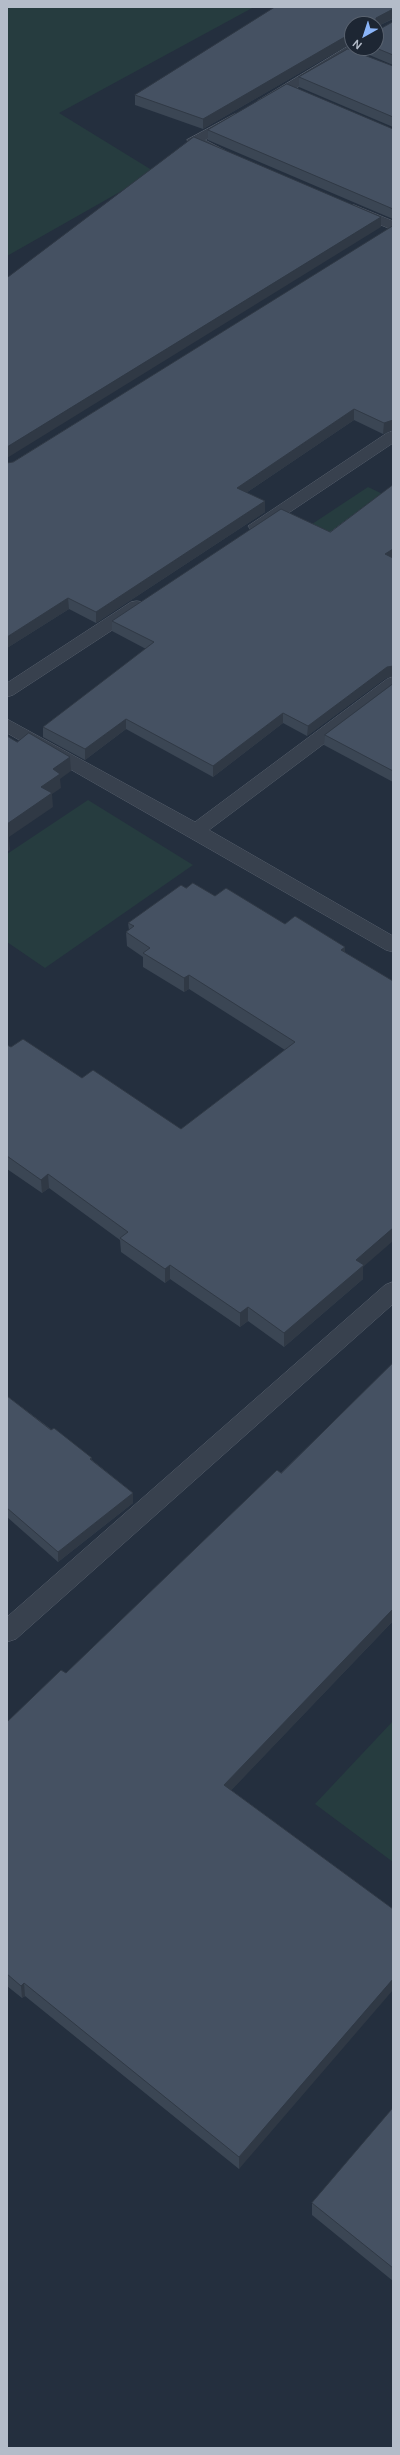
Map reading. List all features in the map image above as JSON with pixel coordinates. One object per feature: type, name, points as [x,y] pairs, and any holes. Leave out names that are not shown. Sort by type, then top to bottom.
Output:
[{"type":"street","points":[[230,155],[194,140],[348,56]]},
{"type":"street","points":[[288,88],[302,94]]},
{"type":"street","points":[[343,204],[393,227]]},
{"type":"street","points":[[380,236],[393,227]]},
{"type":"street","points":[[240,537],[393,436]]},
{"type":"street","points":[[7,691],[153,594]]},
{"type":"street","points":[[196,831],[393,683]]},
{"type":"street","points":[[7,725],[196,831],[393,945]]},
{"type":"street","points":[[7,1632],[393,1291]]},
{"type":"green space","points":[[7,7],[254,7],[59,113],[155,172],[7,256]]},
{"type":"green space","points":[[368,487],[393,499],[393,576],[303,530]]},
{"type":"green space","points":[[88,800],[193,865],[45,968],[7,942],[7,854]]},
{"type":"green space","points":[[393,1721],[393,1862],[315,1804]]},
{"type":"building","points":[[275,7],[393,7],[393,9],[380,16],[344,16],[344,38],[203,119],[135,95]]},
{"type":"building","points":[[393,22],[393,55],[384,51],[384,27]]},
{"type":"building","points":[[344,51],[344,56],[367,56],[393,66],[393,117],[299,77]]},
{"type":"building","points":[[287,84],[393,129],[393,209],[208,130]]},
{"type":"building","points":[[194,137],[381,217],[7,447],[7,278]]},
{"type":"building","points":[[393,226],[393,420],[384,423],[354,409],[237,488],[265,501],[96,612],[68,598],[7,637],[7,463],[13,462]]},
{"type":"building","points":[[393,485],[393,549],[385,554],[393,558],[393,666],[387,667],[308,726],[283,713],[213,766],[126,719],[85,749],[43,727],[154,642],[112,621],[281,509],[330,532]]},
{"type":"building","points":[[393,684],[393,771],[325,735]]},
{"type":"building","points":[[29,733],[70,757],[53,769],[60,774],[41,787],[52,793],[7,824],[7,736],[17,742]]},
{"type":"building","points":[[193,883],[215,896],[226,888],[285,924],[295,916],[345,947],[341,950],[393,981],[393,1228],[356,1260],[364,1265],[284,1333],[248,1307],[240,1313],[170,1265],[165,1269],[120,1238],[128,1232],[48,1174],[41,1180],[7,1156],[7,1045],[11,1047],[23,1039],[82,1078],[93,1070],[181,1129],[295,1042],[189,975],[184,978],[143,953],[150,948],[126,932],[134,926],[128,923],[181,885],[186,888]]},
{"type":"building","points":[[393,1363],[393,1609],[224,1785],[393,1909],[393,1979],[239,2157],[24,1983],[21,1986],[7,1974],[7,1722],[61,1670],[66,1673],[277,1470],[281,1473]]},
{"type":"building","points":[[7,1396],[51,1430],[54,1428],[133,1493],[58,1552],[7,1508]]},
{"type":"building","points":[[393,2108],[393,2268],[312,2203]]}]
